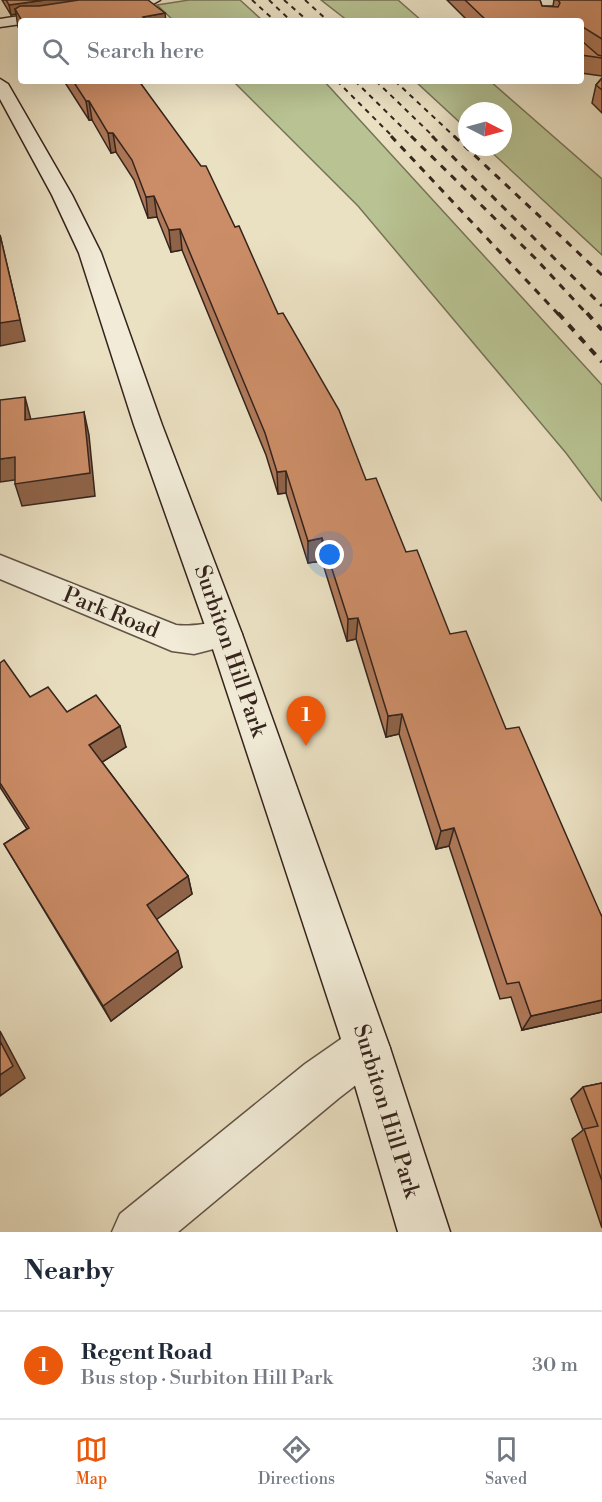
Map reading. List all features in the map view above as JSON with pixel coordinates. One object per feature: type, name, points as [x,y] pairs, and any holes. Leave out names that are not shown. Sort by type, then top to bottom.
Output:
[{"type":"street","points":[[33,18],[153,0]]},
{"type":"street","points":[[514,0],[546,11],[602,10]]},
{"type":"street","points":[[0,23],[18,20]]},
{"type":"street","name":"Surbiton Hill Park","points":[[4,98],[62,195],[90,253],[148,425],[225,634],[367,1048],[424,1232]]},
{"type":"street","name":"Park Road","points":[[0,566],[172,638],[194,641],[225,634]]},
{"type":"street","points":[[138,1232],[322,1081],[367,1048]]},
{"type":"green space","points":[[189,0],[240,0],[260,18],[171,18],[157,5]]},
{"type":"green space","points":[[321,0],[398,0],[419,18],[344,18]]},
{"type":"green space","points":[[236,84],[327,84],[602,385],[602,501],[566,453],[358,206]]},
{"type":"green space","points":[[418,84],[493,84],[602,179],[602,255],[496,156],[512,156],[512,102],[458,102],[458,121]]},
{"type":"building","points":[[6,0],[45,0],[9,5]]},
{"type":"building","points":[[79,0],[148,0],[165,13],[144,18],[20,18],[15,9],[20,6],[39,6]]},
{"type":"building","points":[[465,0],[540,0],[542,6],[558,7],[560,3],[558,0],[602,0],[602,39],[584,28],[584,18],[484,18]]},
{"type":"building","points":[[584,43],[602,56],[602,58],[584,55]]},
{"type":"building","points":[[602,78],[602,90],[596,85]]},
{"type":"building","points":[[75,84],[141,84],[201,166],[206,166],[235,227],[239,226],[278,314],[283,313],[339,410],[366,480],[376,478],[406,552],[417,550],[450,634],[466,631],[506,729],[519,727],[602,917],[602,1000],[531,1016],[519,982],[507,984],[454,828],[441,831],[402,714],[388,716],[358,618],[348,619],[322,538],[308,541],[286,471],[277,472],[265,433],[180,229],[169,230],[154,196],[146,197],[132,160],[113,133],[108,133],[89,101],[86,101]]},
{"type":"building","points":[[0,235],[20,320],[0,323]]},
{"type":"building","points":[[25,397],[25,420],[84,412],[90,473],[15,484],[15,457],[0,459],[0,400]]},
{"type":"building","points":[[4,660],[30,697],[48,687],[67,712],[96,695],[120,726],[89,745],[188,876],[147,905],[178,951],[103,1006],[4,844],[29,828],[0,783],[0,663]]},
{"type":"building","points":[[0,1041],[13,1066],[0,1075]]},
{"type":"building","points":[[602,1083],[602,1181],[584,1129],[598,1126],[583,1087]]},
{"type":"railway","points":[[252,0],[272,18]]},
{"type":"railway","points":[[269,0],[288,18]]},
{"type":"railway","points":[[284,0],[305,18]]},
{"type":"railway","points":[[305,0],[325,18]]},
{"type":"railway","points":[[340,84],[393,137]]},
{"type":"railway","points":[[358,84],[412,137]]},
{"type":"railway","points":[[379,84],[434,137]]},
{"type":"railway","points":[[398,84],[455,137]]},
{"type":"railway","points":[[391,136],[559,315]]},
{"type":"railway","points":[[411,136],[536,259],[588,315]]},
{"type":"railway","points":[[432,136],[602,306]]},
{"type":"railway","points":[[454,136],[602,275]]},
{"type":"railway","points":[[558,313],[602,362]]},
{"type":"railway","points":[[587,313],[602,330]]},
{"type":"place","name":"Regent Road","points":[[306,746]]}]
